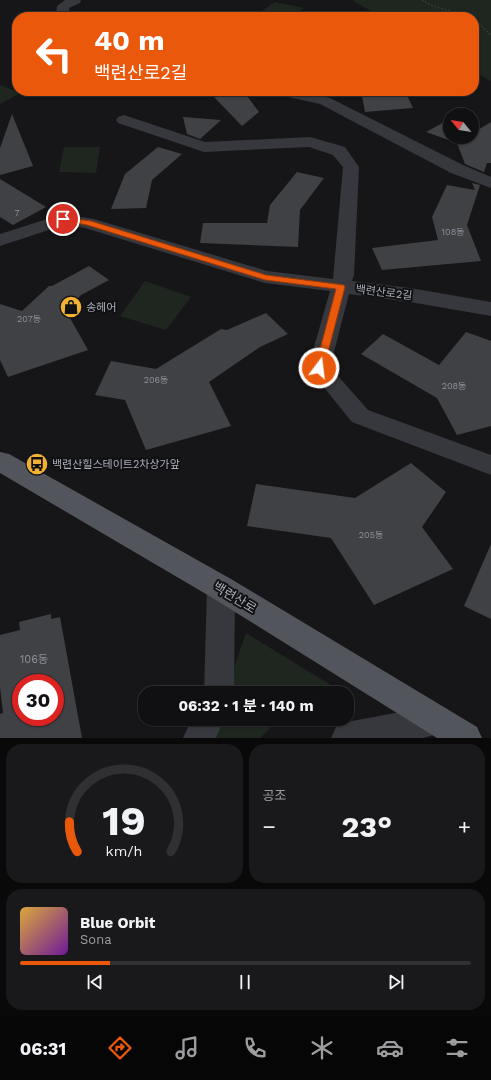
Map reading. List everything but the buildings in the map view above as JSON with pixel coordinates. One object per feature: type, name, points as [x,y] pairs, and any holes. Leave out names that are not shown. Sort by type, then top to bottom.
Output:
[{"type":"main road","name":"백련산로","points":[[0,461],[221,588],[466,738]]},
{"type":"street","points":[[63,12],[63,6],[75,0]]},
{"type":"street","points":[[302,96],[325,101],[457,169],[491,183]]},
{"type":"street","points":[[124,120],[204,147],[310,142],[339,151],[351,167],[344,275],[319,368],[360,416],[491,465]]},
{"type":"street","name":"백련산로2길","points":[[0,240],[63,219],[88,223],[265,278],[410,296],[491,309]]},
{"type":"street","points":[[219,686],[221,588]]},
{"type":"street","points":[[347,738],[437,720]]},
{"type":"street","points":[[199,738],[205,726]]},
{"type":"path","points":[[422,0],[433,6],[453,12]]},
{"type":"path","points":[[479,22],[491,35]]},
{"type":"shaded area","points":[[352,0],[491,0],[491,81],[479,75],[479,12],[372,12]]},
{"type":"shaded area","points":[[275,2],[304,8],[299,12],[260,12]]},
{"type":"shaded area","points":[[0,85],[12,90],[12,96],[15,96],[0,104]]},
{"type":"shaded area","points":[[64,147],[100,147],[96,173],[59,172]]},
{"type":"shaded area","points":[[145,281],[191,297],[166,330],[120,316]]},
{"type":"shaded area","points":[[246,633],[333,686],[227,686]]},
{"type":"shaded area","points":[[214,726],[272,726],[260,738],[210,738]]},
{"type":"place","name":"송헤어","points":[[71,307]]},
{"type":"place","name":"백련산힐스테이트2차상가앞","points":[[37,464]]},
{"type":"route","points":[[63,219],[88,223],[265,278],[341,287],[319,368]]}]
